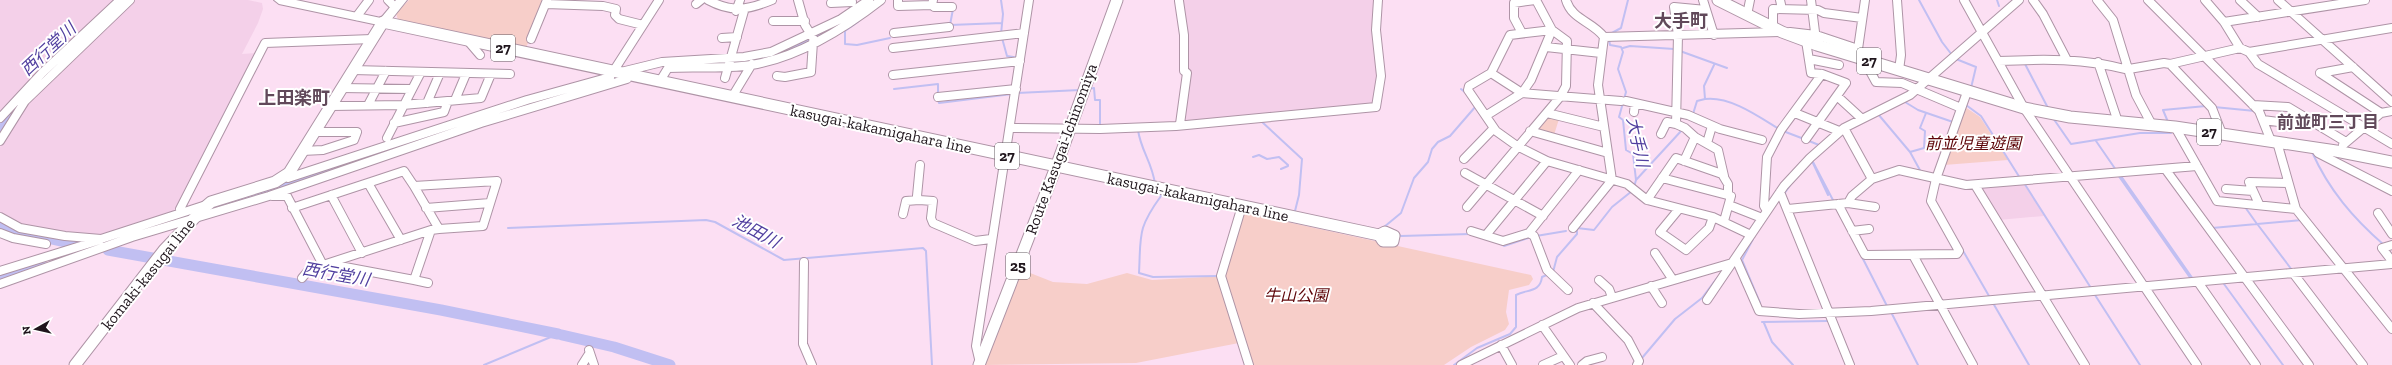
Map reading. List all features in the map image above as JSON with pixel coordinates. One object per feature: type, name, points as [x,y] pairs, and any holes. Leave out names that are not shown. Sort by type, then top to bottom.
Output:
[{"type":"highway","points":[[279,0],[383,22],[395,2]]},
{"type":"main road","name":"Route Kasugai-Ichinomiya","points":[[980,364],[1071,128],[1117,0]]},
{"type":"main road","name":"27","points":[[1720,0],[1780,31],[1806,41],[1816,40],[1864,60],[2024,108],[2070,117],[2175,127],[2336,151],[2392,162]]},
{"type":"main road","name":"komaki-kasugai line","points":[[75,365],[164,250],[200,210],[284,177],[302,152],[383,22]]},
{"type":"main road","name":"kasugai-kakamigahara line","points":[[383,22],[619,76],[660,81],[1379,235]]},
{"type":"street","points":[[0,118],[42,73],[120,0]]},
{"type":"street","points":[[0,141],[14,114],[35,91],[130,0]]},
{"type":"street","points":[[357,16],[369,0]]},
{"type":"street","points":[[619,76],[643,25],[659,0]]},
{"type":"street","points":[[708,0],[740,11],[772,0]]},
{"type":"street","points":[[725,78],[737,37],[740,0]]},
{"type":"street","points":[[777,76],[785,77],[811,72],[812,38],[805,23],[798,0]]},
{"type":"street","points":[[660,81],[668,68],[730,61],[756,56],[812,38],[869,0]]},
{"type":"street","points":[[831,3],[859,6],[881,0]]},
{"type":"street","points":[[898,0],[898,6],[932,2],[934,7],[952,7]]},
{"type":"street","points":[[980,364],[976,346],[1006,156],[1019,61],[1030,0]]},
{"type":"street","points":[[1170,0],[1180,1],[1184,36],[1184,71],[1186,73],[1180,124]]},
{"type":"street","points":[[1010,128],[1107,129],[1376,108],[1381,76],[1376,30],[1378,0]]},
{"type":"street","points":[[1467,207],[1546,112],[1560,98],[1566,86],[1567,41],[1552,30],[1536,0],[1514,3],[1514,18],[1522,33]]},
{"type":"street","points":[[1566,0],[1567,9],[1578,19],[1598,29],[1604,37],[1598,85],[1612,180],[1573,228]]},
{"type":"street","points":[[1703,0],[1714,35]]},
{"type":"street","points":[[1747,15],[1750,0]]},
{"type":"street","points":[[1780,0],[1782,9]]},
{"type":"street","points":[[1811,0],[1816,40]]},
{"type":"street","points":[[1865,0],[1858,49],[1876,82],[1902,83],[1918,88],[1932,96],[1962,108]]},
{"type":"street","points":[[1897,0],[1901,55],[1899,70]]},
{"type":"street","points":[[1964,0],[2024,108],[2197,365]]},
{"type":"street","points":[[1707,300],[1780,192],[1810,158],[1841,130],[1861,118],[1904,98],[1929,80],[2019,0]]},
{"type":"street","points":[[2033,0],[2044,14],[2067,60]]},
{"type":"street","points":[[2100,0],[2113,20],[2136,95],[2152,125]]},
{"type":"street","points":[[2148,0],[2259,111],[2274,142],[2296,209],[2392,329]]},
{"type":"street","points":[[2205,0],[2224,22],[2240,48],[2249,52],[2258,64],[2392,144]]},
{"type":"street","points":[[2240,0],[2258,17]]},
{"type":"street","points":[[2278,0],[2392,102]]},
{"type":"street","points":[[2224,22],[2364,0]]},
{"type":"street","points":[[531,39],[546,2],[605,3],[616,9],[615,15],[619,19],[643,25]]},
{"type":"street","points":[[0,271],[69,251],[100,239],[159,220],[269,196],[662,62],[730,61],[752,64],[772,60],[812,38],[850,14],[859,6]]},
{"type":"street","points":[[1676,124],[1678,35],[1674,7],[1706,10]]},
{"type":"street","points":[[1780,31],[1773,9],[1812,9],[1862,18]]},
{"type":"street","points":[[773,21],[805,23]]},
{"type":"street","points":[[788,28],[805,23]]},
{"type":"street","points":[[894,34],[949,28]]},
{"type":"street","points":[[2249,52],[2392,28]]},
{"type":"street","points":[[1552,30],[1510,35],[1491,73],[1469,86],[1468,90],[1487,115],[1494,128],[1517,146],[1546,162],[1627,184],[1647,200],[1713,217],[1751,235]]},
{"type":"street","points":[[1487,115],[1522,93],[1546,46],[1552,30]]},
{"type":"street","points":[[1604,37],[1714,35],[1732,32],[1780,31],[1793,32],[1816,40],[1858,49]]},
{"type":"street","points":[[893,48],[1024,33]]},
{"type":"street","points":[[722,38],[737,37]]},
{"type":"street","points":[[180,209],[265,43],[372,39]]},
{"type":"street","points":[[468,41],[480,55]]},
{"type":"street","points":[[1806,41],[1811,73],[1822,74],[1846,83],[1806,139]]},
{"type":"street","points":[[1546,46],[1567,50],[1602,53]]},
{"type":"street","points":[[1998,61],[2067,60],[2098,62],[2129,70],[2164,63],[2170,64],[2240,48]]},
{"type":"street","points":[[1809,59],[1839,65]]},
{"type":"street","points":[[892,75],[1019,61]]},
{"type":"street","points":[[2098,62],[2118,122]]},
{"type":"street","points":[[732,97],[752,64]]},
{"type":"street","points":[[2170,64],[2212,108],[2222,134]]},
{"type":"street","points":[[2353,67],[2320,74],[2381,113]]},
{"type":"street","points":[[353,70],[510,74]]},
{"type":"street","points":[[368,105],[386,71]]},
{"type":"street","points":[[386,138],[421,72]]},
{"type":"street","points":[[427,103],[440,73]]},
{"type":"street","points":[[1491,73],[1522,93],[1560,98],[1624,101],[1635,103],[1649,112],[1677,113],[1712,126],[1762,140]]},
{"type":"street","points":[[394,123],[444,112],[452,101],[466,74]]},
{"type":"street","points":[[331,106],[403,105],[481,98],[491,74]]},
{"type":"street","points":[[1764,215],[1767,157],[1781,130],[1795,113],[1822,74]]},
{"type":"street","points":[[288,178],[527,100],[619,76]]},
{"type":"street","points":[[342,88],[412,89]]},
{"type":"street","points":[[938,98],[1016,89]]},
{"type":"street","points":[[1838,204],[1865,255],[1892,252],[1913,255],[1957,254],[1959,251],[1931,201],[1936,179],[1967,92]]},
{"type":"street","points":[[1837,96],[1861,118]]},
{"type":"street","points":[[1634,112],[1635,103]]},
{"type":"street","points":[[2253,105],[2288,107],[2346,142]]},
{"type":"street","points":[[1546,112],[1604,127]]},
{"type":"street","points":[[2336,151],[2381,113],[2392,112]]},
{"type":"street","points":[[1795,113],[1841,130],[1872,179]]},
{"type":"street","points":[[2263,120],[2301,125],[2307,118]]},
{"type":"street","points":[[1662,134],[1667,122],[1676,124],[1685,128],[1695,137],[1718,150],[1724,176],[1728,184],[1728,195],[1731,196],[1724,221]]},
{"type":"street","points":[[1707,143],[1712,126]]},
{"type":"street","points":[[2175,127],[2217,201],[2259,204],[2296,209]]},
{"type":"street","points":[[1464,159],[1494,128]]},
{"type":"street","points":[[1530,131],[1608,153]]},
{"type":"street","points":[[302,152],[323,150],[354,140],[357,132],[314,132]]},
{"type":"street","points":[[1684,161],[1695,137]]},
{"type":"street","points":[[2315,148],[2318,153],[2392,191]]},
{"type":"street","points":[[1647,200],[1676,158],[1724,176]]},
{"type":"street","points":[[1486,235],[1546,162]]},
{"type":"street","points":[[919,200],[917,196],[920,165]]},
{"type":"street","points":[[1848,204],[1852,196],[1872,179],[1899,170],[1966,185],[1975,185],[2166,170],[2197,166]]},
{"type":"street","points":[[1471,231],[1503,241],[1529,233],[1579,170]]},
{"type":"street","points":[[2166,170],[2309,365]]},
{"type":"street","points":[[292,208],[404,171],[426,208],[435,230],[414,280]]},
{"type":"street","points":[[1465,173],[1543,216]]},
{"type":"street","points":[[1662,178],[1728,195]]},
{"type":"street","points":[[302,278],[308,271],[325,264],[435,230],[483,226],[497,181],[414,186]]},
{"type":"street","points":[[2259,204],[2249,182],[2288,183]]},
{"type":"street","points":[[368,183],[401,240]]},
{"type":"street","points":[[1975,185],[2085,365]]},
{"type":"street","points":[[2226,189],[2253,191]]},
{"type":"street","points":[[1780,192],[1850,365]]},
{"type":"street","points":[[331,195],[362,253]]},
{"type":"street","points":[[269,196],[287,196],[292,208],[325,264],[428,283]]},
{"type":"street","points":[[903,214],[906,201],[933,201],[930,218],[933,223],[975,241],[992,239]]},
{"type":"street","points":[[426,208],[490,203]]},
{"type":"street","points":[[1788,209],[1838,204],[1875,207]]},
{"type":"street","points":[[1729,205],[1764,215]]},
{"type":"street","points":[[1242,206],[1221,276],[1249,365]]},
{"type":"street","points":[[159,220],[180,209],[200,210]]},
{"type":"street","points":[[1679,209],[1660,232],[1686,250],[1709,228],[1713,217]]},
{"type":"street","points":[[0,284],[132,237],[200,210]]},
{"type":"street","points":[[2378,213],[2392,234]]},
{"type":"street","points":[[0,217],[20,228],[65,236],[100,239]]},
{"type":"street","points":[[1852,231],[1869,229]]},
{"type":"street","points":[[0,233],[13,238],[46,244]]},
{"type":"street","points":[[1529,233],[1534,236],[1551,275],[1568,290]]},
{"type":"street","points":[[2392,245],[2382,248],[2392,261]]},
{"type":"street","points":[[1655,253],[1673,280]]},
{"type":"street","points":[[1913,255],[1973,365]]},
{"type":"street","points":[[1734,261],[1759,311],[1829,314],[2392,264]]},
{"type":"street","points":[[1461,365],[1542,325],[1593,303],[1734,261]]},
{"type":"street","points":[[804,262],[803,344],[812,365]]},
{"type":"street","points":[[2293,273],[2363,365]]},
{"type":"street","points":[[1599,280],[1609,289],[1612,297]]},
{"type":"street","points":[[2198,282],[2256,365]]},
{"type":"street","points":[[1651,286],[1662,304]]},
{"type":"street","points":[[1593,303],[1628,340],[1639,361],[1638,365]]},
{"type":"street","points":[[1542,325],[1570,365]]},
{"type":"street","points":[[1501,345],[1512,365]]},
{"type":"street","points":[[582,365],[589,352],[594,365]]},
{"type":"street","points":[[1543,365],[1563,356]]},
{"type":"street","points":[[1582,365],[1587,361],[1602,357]]},
{"type":"shaded area","points":[[0,0],[119,0],[0,116]]},
{"type":"shaded area","points":[[132,0],[248,0],[262,3],[263,9],[258,23],[242,54],[257,53],[177,209],[159,218],[99,236],[30,228],[0,214],[0,147],[19,111]]},
{"type":"shaded area","points":[[1181,0],[1376,0],[1378,69],[1373,106],[1186,123],[1183,120]]},
{"type":"shaded area","points":[[2023,183],[2044,216],[1998,220],[1980,187]]},
{"type":"green space","points":[[409,0],[545,0],[526,48],[398,20],[396,13]]},
{"type":"green space","name":"前並児童遊園","points":[[1965,107],[1980,117],[2008,160],[1944,165]]},
{"type":"green space","points":[[1548,116],[1559,119],[1554,135],[1536,129]]},
{"type":"green space","name":"牛山公園","points":[[1246,213],[1531,275],[1533,279],[1529,285],[1509,290],[1506,312],[1509,324],[1505,330],[1471,347],[1444,365],[1252,365],[1244,342],[1136,363],[984,365],[1020,269],[1053,282],[1087,284],[1127,273],[1152,280],[1224,276],[1243,214]]},
{"type":"waterway","points":[[1001,0],[1003,14],[1001,34]]},
{"type":"waterway","points":[[1610,34],[1621,28],[1628,0]]},
{"type":"waterway","points":[[1919,0],[1942,42],[1952,55]]},
{"type":"waterway","points":[[1997,0],[1999,6]]},
{"type":"waterway","points":[[953,9],[950,25],[1002,23]]},
{"type":"waterway","points":[[737,60],[780,51],[821,35],[847,21]]},
{"type":"waterway","points":[[859,21],[845,31],[845,44],[857,45],[890,38]]},
{"type":"waterway","points":[[1002,38],[1007,56],[1019,58]]},
{"type":"waterway","name":"大手川","points":[[1609,39],[1610,45],[1621,47],[1623,52],[1618,69],[1626,92],[1619,117],[1623,120],[1626,150],[1633,154],[1636,180]]},
{"type":"waterway","points":[[1623,48],[1630,46],[1674,49]]},
{"type":"waterway","points":[[1680,51],[1727,68]]},
{"type":"waterway","points":[[1956,59],[1976,67],[1971,88]]},
{"type":"waterway","points":[[2025,64],[2048,108]]},
{"type":"waterway","points":[[1705,99],[1704,86],[1714,65]]},
{"type":"waterway","points":[[894,89],[938,84],[938,95]]},
{"type":"waterway","points":[[1088,89],[1094,88],[1095,100],[1100,100],[1100,127]]},
{"type":"waterway","points":[[1461,89],[1466,93]]},
{"type":"waterway","points":[[1017,93],[1080,90]]},
{"type":"waterway","points":[[938,99],[939,103],[1012,94]]},
{"type":"waterway","points":[[502,113],[552,97]]},
{"type":"waterway","points":[[1693,114],[1697,101],[1705,99]]},
{"type":"waterway","points":[[1705,99],[1724,101],[1744,108],[1779,129]]},
{"type":"waterway","points":[[1905,102],[1918,110],[1953,122]]},
{"type":"waterway","points":[[1966,105],[1981,116],[2020,178]]},
{"type":"waterway","points":[[1384,227],[1401,213],[1414,178],[1428,162],[1432,149],[1438,142],[1450,136],[1476,106]]},
{"type":"waterway","points":[[2168,122],[2163,110],[2206,106]]},
{"type":"waterway","name":"西行堂川","points":[[0,128],[14,107]]},
{"type":"waterway","points":[[2214,107],[2255,111]]},
{"type":"waterway","points":[[1910,152],[1924,148],[1925,131],[1920,128],[1926,113]]},
{"type":"waterway","points":[[1878,114],[1910,152]]},
{"type":"waterway","points":[[2053,118],[2071,144],[2140,133],[2171,133]]},
{"type":"waterway","points":[[1261,121],[1302,159],[1299,195],[1295,211]]},
{"type":"waterway","points":[[200,212],[449,130]]},
{"type":"waterway","points":[[1138,130],[1139,137],[1152,169],[1155,184]]},
{"type":"waterway","points":[[1636,180],[1682,130]]},
{"type":"waterway","points":[[1783,131],[1804,139]]},
{"type":"waterway","points":[[1809,141],[1819,145]]},
{"type":"waterway","points":[[2096,141],[2116,170]]},
{"type":"waterway","points":[[1910,152],[1921,172]]},
{"type":"waterway","points":[[2312,152],[2326,179],[2343,203],[2352,214],[2384,245]]},
{"type":"waterway","points":[[1253,157],[1259,155],[1267,159],[1279,157],[1288,165]]},
{"type":"waterway","points":[[1812,161],[1828,195]]},
{"type":"waterway","points":[[1813,162],[1834,202]]},
{"type":"waterway","points":[[1281,169],[1288,166]]},
{"type":"waterway","points":[[2118,175],[2191,279]]},
{"type":"waterway","points":[[2121,176],[2193,279]]},
{"type":"waterway","name":"大手川","points":[[1634,187],[1636,180]]},
{"type":"waterway","points":[[2024,183],[2091,288]]},
{"type":"waterway","points":[[1784,194],[1791,184]]},
{"type":"waterway","points":[[1159,191],[1161,196],[1153,207],[1144,225],[1142,233],[1139,273],[1153,277],[1218,276]]},
{"type":"waterway","name":"大手川","points":[[1553,272],[1557,257],[1577,234],[1577,228],[1594,230],[1612,207],[1632,191]]},
{"type":"waterway","points":[[2245,207],[2257,224]]},
{"type":"waterway","name":"池田川","points":[[508,228],[706,220],[715,222],[784,260],[923,248],[926,251],[932,365]]},
{"type":"waterway","points":[[2257,224],[2302,220]]},
{"type":"waterway","points":[[2212,228],[2257,224]]},
{"type":"waterway","points":[[2258,225],[2292,270]]},
{"type":"waterway","name":"西行堂川","points":[[0,227],[78,245]]},
{"type":"waterway","points":[[1536,236],[1566,231]]},
{"type":"waterway","points":[[1397,233],[1401,236],[1470,234]]},
{"type":"waterway","points":[[1501,244],[1504,246],[1531,237]]},
{"type":"waterway","points":[[1753,239],[1742,260],[1760,303]]},
{"type":"waterway","points":[[1962,249],[1989,296]]},
{"type":"waterway","name":"西行堂川","points":[[108,250],[441,310],[558,334]]},
{"type":"waterway","points":[[1862,257],[1887,306]]},
{"type":"waterway","points":[[0,279],[41,265]]},
{"type":"waterway","name":"大手川","points":[[1454,365],[1477,348],[1510,334],[1516,327],[1516,295],[1536,288],[1539,286],[1542,277],[1549,274]]},
{"type":"waterway","points":[[1642,358],[1675,319],[1702,298],[1717,278]]},
{"type":"waterway","points":[[2224,284],[2283,365]]},
{"type":"waterway","points":[[2095,295],[2140,365]]},
{"type":"waterway","points":[[1993,303],[2029,365]]},
{"type":"waterway","points":[[1891,312],[1918,365]]},
{"type":"waterway","points":[[1762,322],[1828,321]]},
{"type":"waterway","points":[[1764,323],[1772,342],[1793,365]]},
{"type":"waterway","points":[[484,365],[558,334],[562,335]]},
{"type":"waterway","name":"西行堂川","points":[[562,335],[614,347],[670,365]]},
{"type":"district","name":"大手町","points":[[1681,21]]},
{"type":"district","name":"上田楽町","points":[[294,98]]},
{"type":"district","name":"前並町三丁目","points":[[2328,122]]}]
